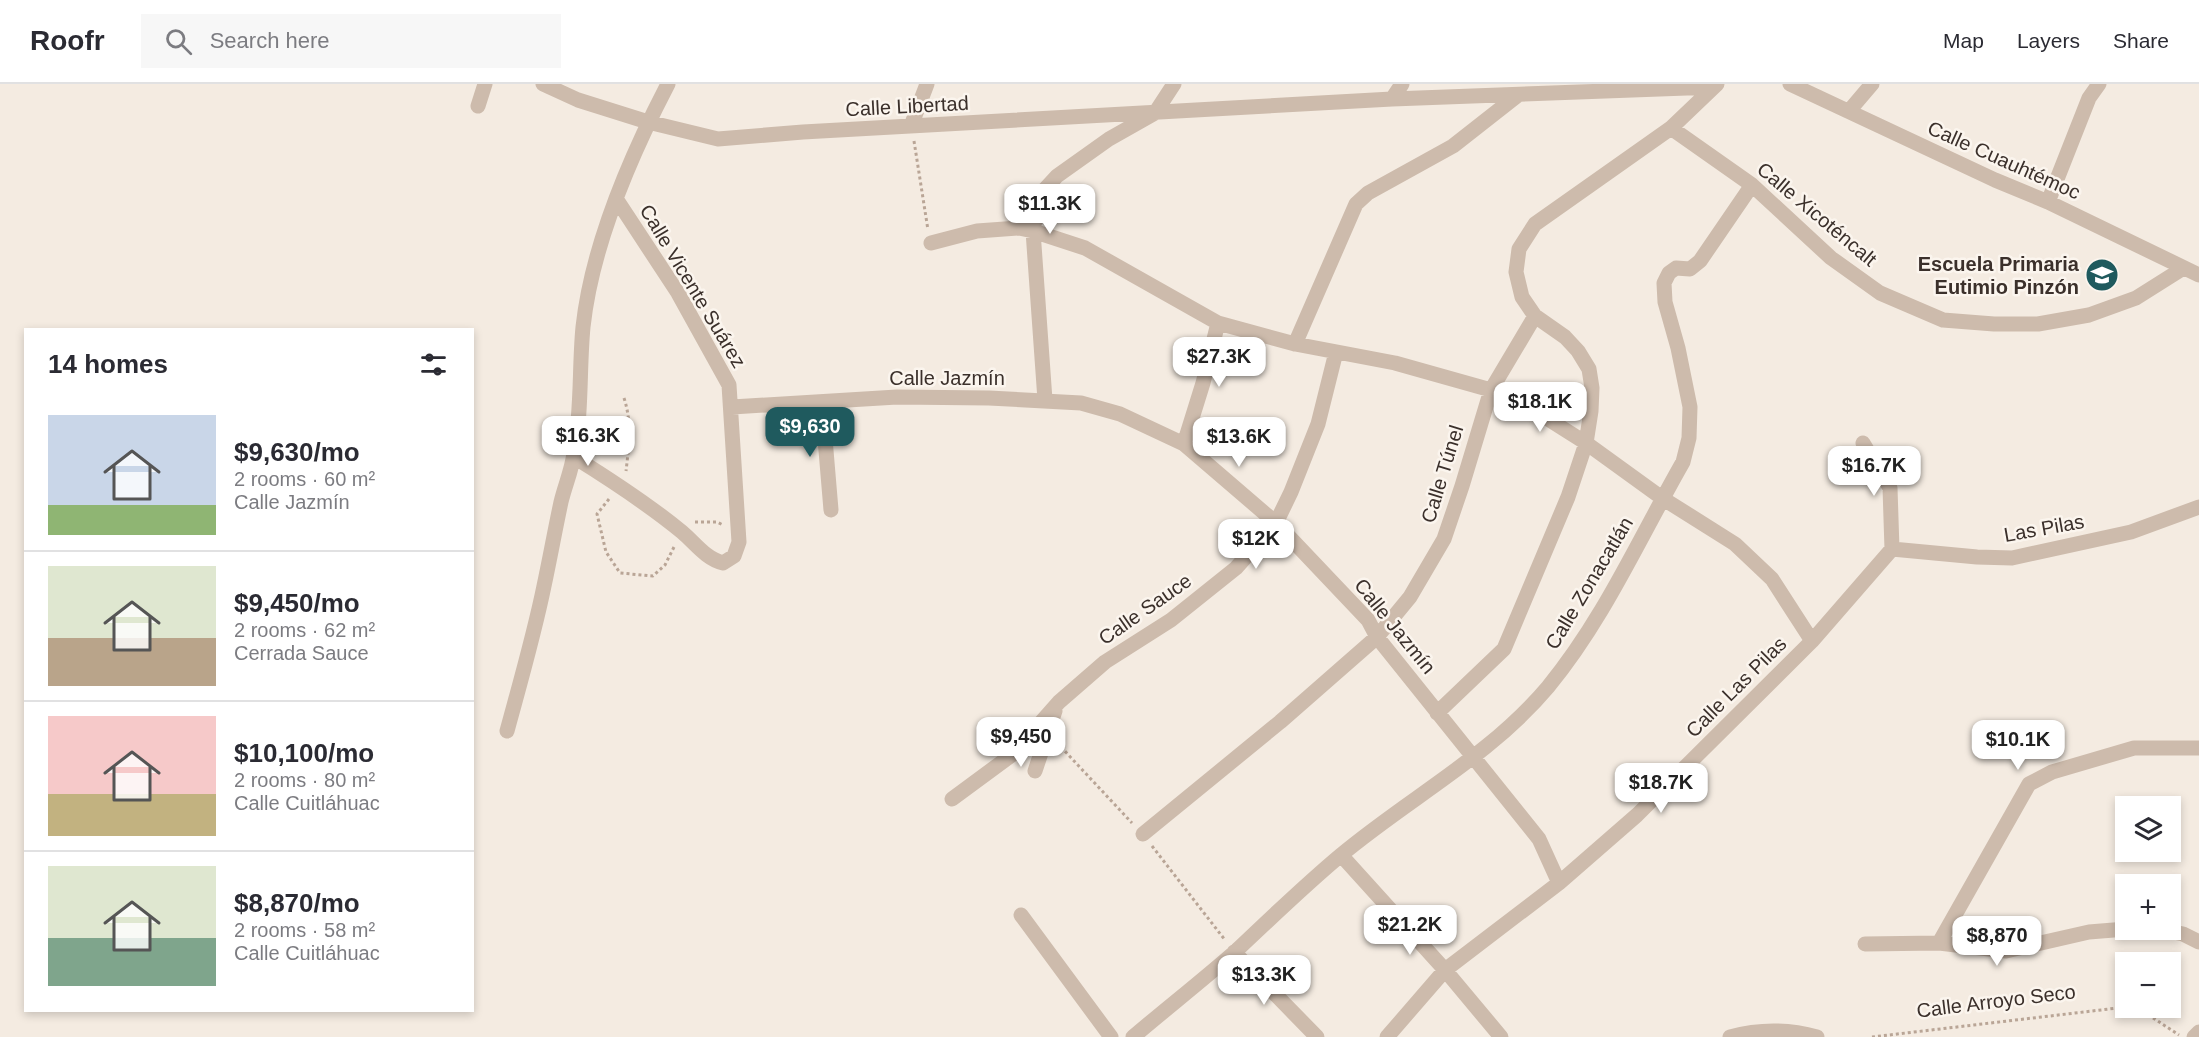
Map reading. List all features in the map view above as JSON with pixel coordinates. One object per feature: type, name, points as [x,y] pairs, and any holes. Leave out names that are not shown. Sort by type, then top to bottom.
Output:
[{"type":"street","points":[[478,106],[485,84]]},
{"type":"street","name":"Calle Libertad","points":[[543,84],[578,100],[648,122],[718,139],[1392,99],[1715,85]]},
{"type":"street","name":"Calle Vicente Suárez","points":[[574,456],[620,486],[682,532],[713,561],[723,563],[734,556],[739,542],[729,385],[678,293],[618,196],[648,122],[668,84]]},
{"type":"street","points":[[911,126],[927,84]]},
{"type":"street","points":[[1045,400],[1033,231],[1038,203],[1045,189],[1057,176],[1109,139],[1155,112],[1174,84]]},
{"type":"street","points":[[1392,99],[1402,84]]},
{"type":"street","name":"Calle Cuauhtémoc","points":[[1790,84],[1984,175],[2048,202],[2182,269],[2199,275]]},
{"type":"street","points":[[1849,111],[1872,84]]},
{"type":"street","points":[[2048,202],[2089,98],[2099,84]]},
{"type":"street","points":[[1437,713],[1504,649],[1568,497],[1586,443],[1592,388],[1589,369],[1578,351],[1565,337],[1535,316],[1522,297],[1516,272],[1519,249],[1535,224],[1671,128],[1715,85]]},
{"type":"street","points":[[1294,344],[1356,204],[1368,193],[1454,146],[1518,95]]},
{"type":"street","name":"Calle Xicoténcalt","points":[[1671,128],[1752,185],[1831,258],[1870,286],[1880,293],[1943,320],[1994,324],[2038,324],[2089,315],[2136,298],[2182,269]]},
{"type":"street","name":"Calle Zonacatlán","points":[[1133,1037],[1234,952],[1341,855],[1496,739],[1546,689],[1584,640],[1609,599],[1683,462],[1689,438],[1690,407],[1678,348],[1665,302],[1664,283],[1669,273],[1676,268],[1690,269],[1700,261],[1752,185]]},
{"type":"street","points":[[507,731],[544,588],[561,500],[574,456],[579,419],[584,326],[590,288],[601,243],[618,196]]},
{"type":"street","points":[[931,243],[977,231],[1019,228],[1033,231],[1085,249],[1218,323],[1294,344],[1395,363],[1491,390],[1529,407],[1586,443],[1662,498],[1735,544],[1772,579],[1812,641]]},
{"type":"street","name":"Calle Túnel","points":[[1143,834],[1280,722],[1377,637],[1410,597],[1444,539],[1491,390],[1535,316]]},
{"type":"street","points":[[1184,444],[1218,323]]},
{"type":"street","name":"Calle Sauce","points":[[952,800],[1013,754],[1059,702],[1106,662],[1171,620],[1236,568],[1275,524],[1291,492],[1318,424],[1336,352]]},
{"type":"street","name":"Calle Jazmín","points":[[732,407],[897,397],[1045,400],[1081,403],[1120,414],[1184,444],[1275,524],[1368,620],[1377,637],[1539,839],[1559,883]]},
{"type":"street","points":[[822,403],[831,510]]},
{"type":"street","points":[[1863,443],[1890,488],[1892,549]]},
{"type":"street","name":"Las Pilas","points":[[1892,549],[2012,558],[2131,532],[2199,507]]},
{"type":"street","name":"Calle Las Pilas","points":[[1387,1037],[1445,970],[1559,883],[1637,815],[1812,641],[1892,549]]},
{"type":"street","points":[[1035,771],[1059,702]]},
{"type":"street","points":[[1939,943],[2029,784],[2052,772],[2134,748],[2199,748]]},
{"type":"street","points":[[1341,855],[1445,970],[1501,1037]]},
{"type":"street","points":[[1022,915],[1111,1037]]},
{"type":"street","points":[[1865,944],[1939,943],[2006,951],[2089,932],[2115,930]]},
{"type":"street","points":[[2181,934],[2199,942]]},
{"type":"street","points":[[1234,952],[1317,1037]]},
{"type":"street","points":[[1730,1037],[1776,1030],[1817,1037]]},
{"type":"street","points":[[2194,1037],[2199,1032]]},
{"type":"path","points":[[911,126],[931,243]]},
{"type":"path","name":"Calle Arroyo Seco","points":[[1872,1037],[2115,1008]]},
{"type":"path","points":[[2153,1018],[2182,1037]]},
{"type":"place","name":"Escuela Primaria Eutimio Pinzón","points":[[2102,275]]}]
